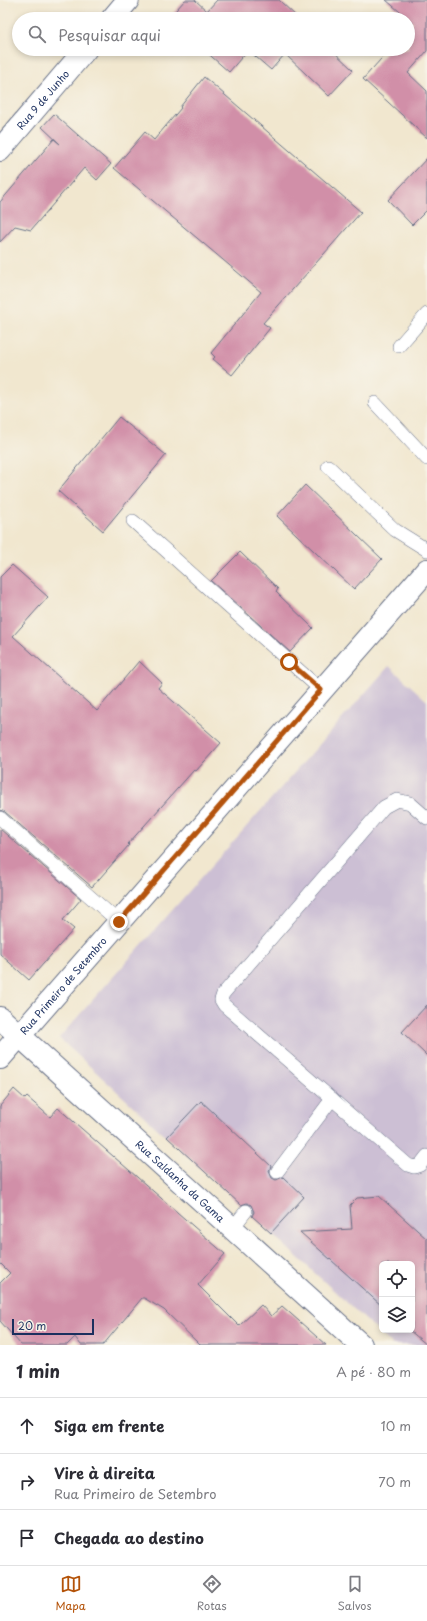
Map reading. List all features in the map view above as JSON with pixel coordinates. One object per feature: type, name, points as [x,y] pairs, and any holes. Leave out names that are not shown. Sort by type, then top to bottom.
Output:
[{"type":"street","points":[[118,12],[128,0]]},
{"type":"street","name":"Rua 9 de Junho","points":[[0,150],[80,56]]},
{"type":"street","name":"Rua Primeiro de Setembro","points":[[0,1058],[427,570]]},
{"type":"street","name":"Rua Saldanha da Gama","points":[[0,1018],[361,1345]]},
{"type":"lane","points":[[399,346],[427,314]]},
{"type":"lane","points":[[375,403],[427,458]]},
{"type":"lane","points":[[328,466],[395,530],[427,550]]},
{"type":"lane","points":[[133,521],[321,690]]},
{"type":"lane","points":[[427,818],[410,803],[397,800],[384,807],[223,994],[221,1000],[224,1005],[408,1165],[414,1167],[420,1165],[427,1156]]},
{"type":"lane","points":[[0,818],[119,922]]},
{"type":"lane","points":[[277,1172],[332,1099]]},
{"type":"lane","points":[[232,1229],[246,1211]]},
{"type":"shaded area","points":[[389,666],[427,701],[427,1345],[393,1345],[380,1333],[415,1333],[415,1261],[379,1261],[379,1332],[59,1038]]},
{"type":"building","points":[[185,0],[195,0],[207,11],[217,0],[279,0],[292,12],[174,12]]},
{"type":"building","points":[[386,0],[427,0],[427,51],[408,73],[427,91],[427,138],[363,79],[384,56],[415,56],[415,12],[400,12]]},
{"type":"building","points":[[211,56],[243,56],[229,72]]},
{"type":"building","points":[[255,56],[283,56],[271,70]]},
{"type":"building","points":[[287,56],[338,56],[353,70],[329,96]]},
{"type":"building","points":[[204,77],[361,212],[263,323],[270,328],[232,375],[213,359],[215,357],[211,353],[261,292],[114,168],[145,132],[154,140],[181,108],[180,107]]},
{"type":"building","points":[[54,114],[111,164],[97,180],[84,168],[31,230],[15,226],[0,242],[0,202],[54,139],[60,144],[42,127]]},
{"type":"building","points":[[427,158],[427,210],[412,225],[388,200]]},
{"type":"building","points":[[119,417],[166,455],[103,531],[58,491]]},
{"type":"building","points":[[305,485],[382,559],[354,589],[277,516]]},
{"type":"building","points":[[240,552],[278,589],[276,592],[313,628],[290,652],[211,581]]},
{"type":"building","points":[[12,565],[48,597],[13,636],[97,711],[139,661],[162,683],[158,688],[221,743],[196,771],[194,770],[92,887],[5,812],[0,810],[0,577]]},
{"type":"building","points":[[0,829],[81,899],[63,920],[74,929],[29,980],[0,954]]},
{"type":"building","points":[[427,1005],[427,1056],[402,1032]]},
{"type":"building","points":[[14,1089],[25,1099],[27,1097],[50,1117],[58,1108],[225,1254],[198,1285],[239,1326],[261,1305],[271,1316],[282,1306],[326,1345],[200,1345],[164,1310],[142,1298],[103,1345],[81,1345],[75,1337],[67,1345],[21,1345],[0,1321],[0,1283],[10,1273],[0,1263],[0,1106]]},
{"type":"building","points":[[201,1101],[271,1166],[269,1171],[272,1178],[276,1180],[283,1177],[304,1197],[271,1233],[252,1216],[254,1212],[251,1205],[247,1203],[241,1205],[167,1137]]},
{"type":"building","points":[[379,1196],[427,1239],[427,1345],[413,1333],[415,1333],[415,1261],[379,1261],[379,1303],[300,1232],[352,1229],[350,1205],[357,1198]]},
{"type":"route","points":[[119,922],[321,690],[289,662]]}]
